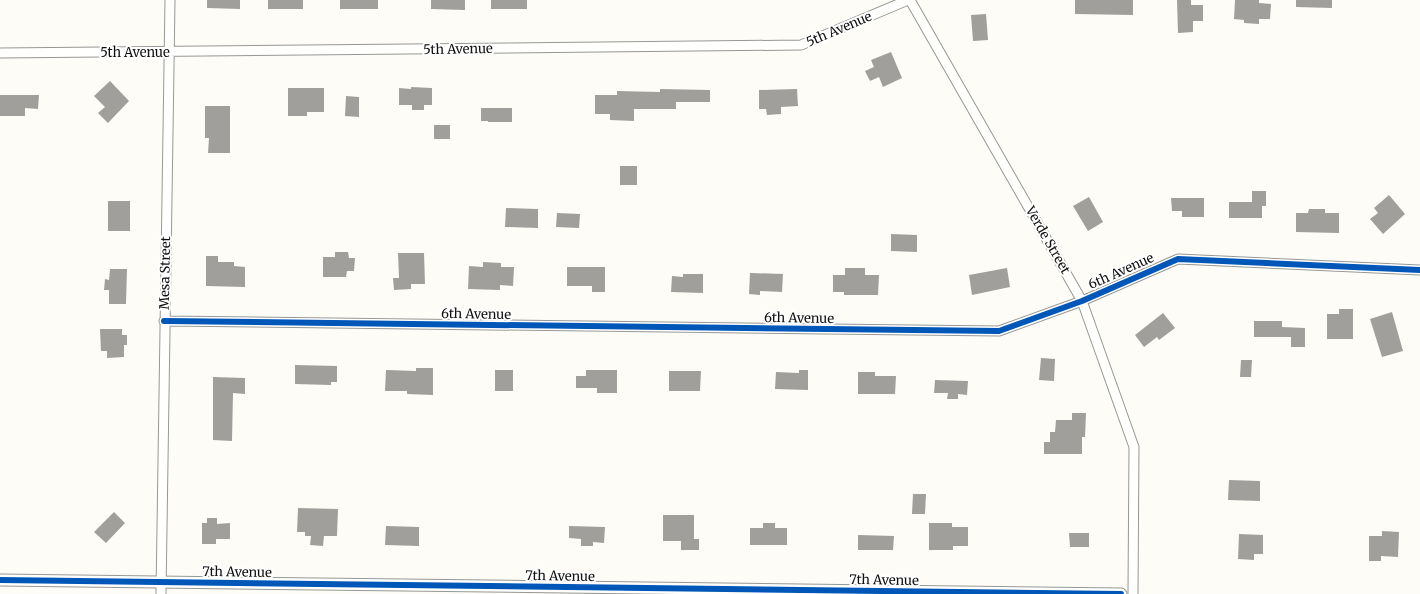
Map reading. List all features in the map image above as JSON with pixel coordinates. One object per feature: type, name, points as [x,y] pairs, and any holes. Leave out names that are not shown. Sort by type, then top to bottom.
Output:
[{"type":"street","name":"Mesa Street","points":[[161,594],[170,0]]},
{"type":"street","name":"5th Avenue","points":[[0,53],[801,45],[909,0]]},
{"type":"street","name":"Verde Street","points":[[909,0],[1082,301],[1134,446],[1133,594]]},
{"type":"street","name":"6th Avenue","points":[[164,321],[999,331],[1082,301],[1178,258],[1420,270]]},
{"type":"street","name":"7th Avenue","points":[[0,580],[1121,594]]},
{"type":"building","points":[[207,0],[240,0],[240,9],[207,8]]},
{"type":"building","points":[[268,0],[303,0],[303,9],[268,9]]},
{"type":"building","points":[[340,0],[378,0],[378,9],[340,9]]},
{"type":"building","points":[[431,0],[465,0],[465,10],[431,9]]},
{"type":"building","points":[[491,0],[527,0],[527,9],[491,9]]},
{"type":"building","points":[[1075,0],[1133,0],[1133,15],[1075,14]]},
{"type":"building","points":[[1177,0],[1191,0],[1191,5],[1203,5],[1203,21],[1193,21],[1193,32],[1178,33]]},
{"type":"building","points":[[1235,0],[1259,0],[1259,3],[1271,4],[1270,19],[1259,19],[1259,24],[1244,23],[1244,20],[1234,19]]},
{"type":"building","points":[[1296,0],[1332,0],[1332,8],[1296,7]]},
{"type":"building","points":[[986,14],[988,40],[973,41],[971,15]]},
{"type":"building","points":[[891,52],[902,78],[883,87],[879,77],[870,81],[865,71],[874,67],[871,60]]},
{"type":"building","points":[[110,81],[129,101],[108,123],[98,113],[105,107],[94,96]]},
{"type":"building","points":[[411,87],[432,88],[432,105],[424,105],[424,110],[412,110],[412,105],[399,105],[399,88],[411,89]]},
{"type":"building","points":[[288,88],[324,88],[324,112],[307,112],[307,116],[288,116]]},
{"type":"building","points":[[660,89],[710,90],[710,102],[676,102],[676,109],[634,109],[634,121],[610,120],[610,114],[595,114],[595,95],[617,95],[617,91],[660,92]]},
{"type":"building","points":[[797,89],[798,106],[781,107],[781,114],[767,115],[766,109],[759,109],[759,90]]},
{"type":"building","points":[[0,95],[39,95],[38,109],[25,108],[25,116],[0,116]]},
{"type":"building","points":[[346,96],[359,97],[359,117],[345,116]]},
{"type":"building","points":[[205,106],[230,106],[230,153],[208,153],[209,138],[205,138]]},
{"type":"building","points":[[481,108],[512,108],[512,122],[481,121]]},
{"type":"building","points":[[434,125],[450,125],[450,139],[434,139]]},
{"type":"building","points":[[620,166],[637,166],[637,185],[620,185]]},
{"type":"building","points":[[1252,191],[1266,191],[1266,206],[1262,206],[1262,218],[1229,218],[1229,202],[1252,202]]},
{"type":"building","points":[[1389,195],[1405,214],[1383,234],[1370,219],[1378,213],[1374,208]]},
{"type":"building","points":[[1089,197],[1103,222],[1088,231],[1073,206]]},
{"type":"building","points":[[1171,198],[1204,198],[1204,217],[1182,217],[1182,211],[1172,211]]},
{"type":"building","points":[[108,201],[130,201],[130,231],[108,231]]},
{"type":"building","points":[[506,208],[538,209],[538,228],[505,227]]},
{"type":"building","points":[[1309,209],[1325,209],[1325,213],[1339,213],[1339,233],[1296,232],[1296,213],[1308,213]]},
{"type":"building","points":[[557,213],[580,214],[579,228],[556,227]]},
{"type":"building","points":[[891,234],[917,235],[917,252],[891,251]]},
{"type":"building","points":[[335,252],[348,252],[349,258],[355,258],[354,271],[347,271],[346,277],[323,277],[323,257],[335,257]]},
{"type":"building","points":[[398,253],[424,253],[425,284],[411,284],[411,289],[394,290],[393,278],[399,278]]},
{"type":"building","points":[[206,256],[218,256],[218,262],[234,262],[234,266],[245,267],[245,287],[206,286]]},
{"type":"building","points":[[483,262],[501,263],[501,267],[514,267],[513,286],[500,285],[500,290],[468,289],[469,266],[483,267]]},
{"type":"building","points":[[567,267],[605,267],[605,292],[592,292],[592,286],[567,286]]},
{"type":"building","points":[[845,268],[865,268],[865,275],[879,275],[878,295],[844,295],[844,292],[833,292],[833,275],[845,275]]},
{"type":"building","points":[[1007,268],[1010,287],[972,295],[969,275]]},
{"type":"building","points":[[110,269],[127,269],[126,304],[109,304],[109,290],[104,290],[105,279],[109,280]]},
{"type":"building","points":[[750,273],[783,274],[782,292],[760,291],[760,295],[749,294]]},
{"type":"building","points":[[683,274],[703,274],[703,293],[671,292],[672,276],[683,277]]},
{"type":"building","points":[[1339,309],[1353,309],[1353,339],[1327,339],[1327,314],[1339,314]]},
{"type":"building","points":[[1392,312],[1403,351],[1382,357],[1370,319]]},
{"type":"building","points":[[1163,313],[1175,328],[1159,340],[1157,337],[1144,347],[1135,335]]},
{"type":"building","points":[[1254,321],[1282,321],[1282,327],[1305,328],[1305,347],[1291,347],[1291,337],[1254,337]]},
{"type":"building","points":[[100,329],[122,329],[122,335],[127,335],[127,345],[124,345],[124,357],[107,358],[107,351],[101,351]]},
{"type":"building","points":[[1041,358],[1055,359],[1054,381],[1039,380]]},
{"type":"building","points":[[1241,360],[1252,360],[1251,377],[1240,377]]},
{"type":"building","points":[[295,365],[337,366],[337,382],[331,382],[331,385],[295,384]]},
{"type":"building","points":[[416,368],[433,368],[433,395],[407,394],[407,391],[385,391],[386,370],[416,371]]},
{"type":"building","points":[[495,370],[513,370],[513,391],[495,391]]},
{"type":"building","points":[[586,370],[617,370],[617,393],[597,393],[597,388],[576,388],[576,376],[586,376]]},
{"type":"building","points":[[799,370],[808,370],[808,390],[775,389],[776,372],[799,373]]},
{"type":"building","points":[[669,371],[701,371],[700,391],[669,391]]},
{"type":"building","points":[[858,372],[875,372],[875,376],[896,376],[895,394],[858,394]]},
{"type":"building","points":[[213,377],[245,378],[245,394],[233,393],[232,441],[213,440]]},
{"type":"building","points":[[935,380],[968,381],[967,395],[958,394],[958,399],[947,399],[948,393],[934,393]]},
{"type":"building","points":[[1072,413],[1086,413],[1085,437],[1082,437],[1082,454],[1044,454],[1044,442],[1050,442],[1050,432],[1055,432],[1056,420],[1072,420]]},
{"type":"building","points":[[1229,480],[1260,481],[1260,501],[1228,500]]},
{"type":"building","points":[[913,494],[926,494],[925,514],[912,514]]},
{"type":"building","points":[[298,508],[338,509],[337,536],[324,536],[323,546],[310,545],[311,536],[305,536],[305,532],[297,532]]},
{"type":"building","points":[[114,512],[125,523],[106,543],[94,532]]},
{"type":"building","points":[[663,515],[694,515],[694,539],[699,539],[699,550],[681,550],[681,541],[663,541]]},
{"type":"building","points":[[207,518],[217,518],[217,524],[230,523],[230,539],[216,539],[216,544],[202,544],[202,523],[207,523]]},
{"type":"building","points":[[763,523],[775,523],[775,528],[787,528],[787,545],[750,545],[750,528],[763,528]]},
{"type":"building","points":[[929,523],[952,523],[952,527],[968,527],[968,546],[953,546],[953,550],[929,550]]},
{"type":"building","points":[[386,526],[419,527],[419,546],[385,545]]},
{"type":"building","points":[[569,526],[605,527],[604,543],[593,542],[593,546],[581,546],[581,539],[569,538]]},
{"type":"building","points":[[1382,531],[1399,532],[1398,557],[1381,556],[1381,561],[1369,561],[1369,536],[1382,536]]},
{"type":"building","points":[[1069,533],[1089,533],[1089,547],[1070,547]]},
{"type":"building","points":[[1239,534],[1263,535],[1263,554],[1254,554],[1254,560],[1238,559]]},
{"type":"building","points":[[858,535],[894,536],[893,550],[858,550]]},
{"type":"cycle path","points":[[164,321],[999,331],[1082,301],[1178,259],[1420,270]]},
{"type":"cycle path","points":[[0,580],[1121,594]]}]
